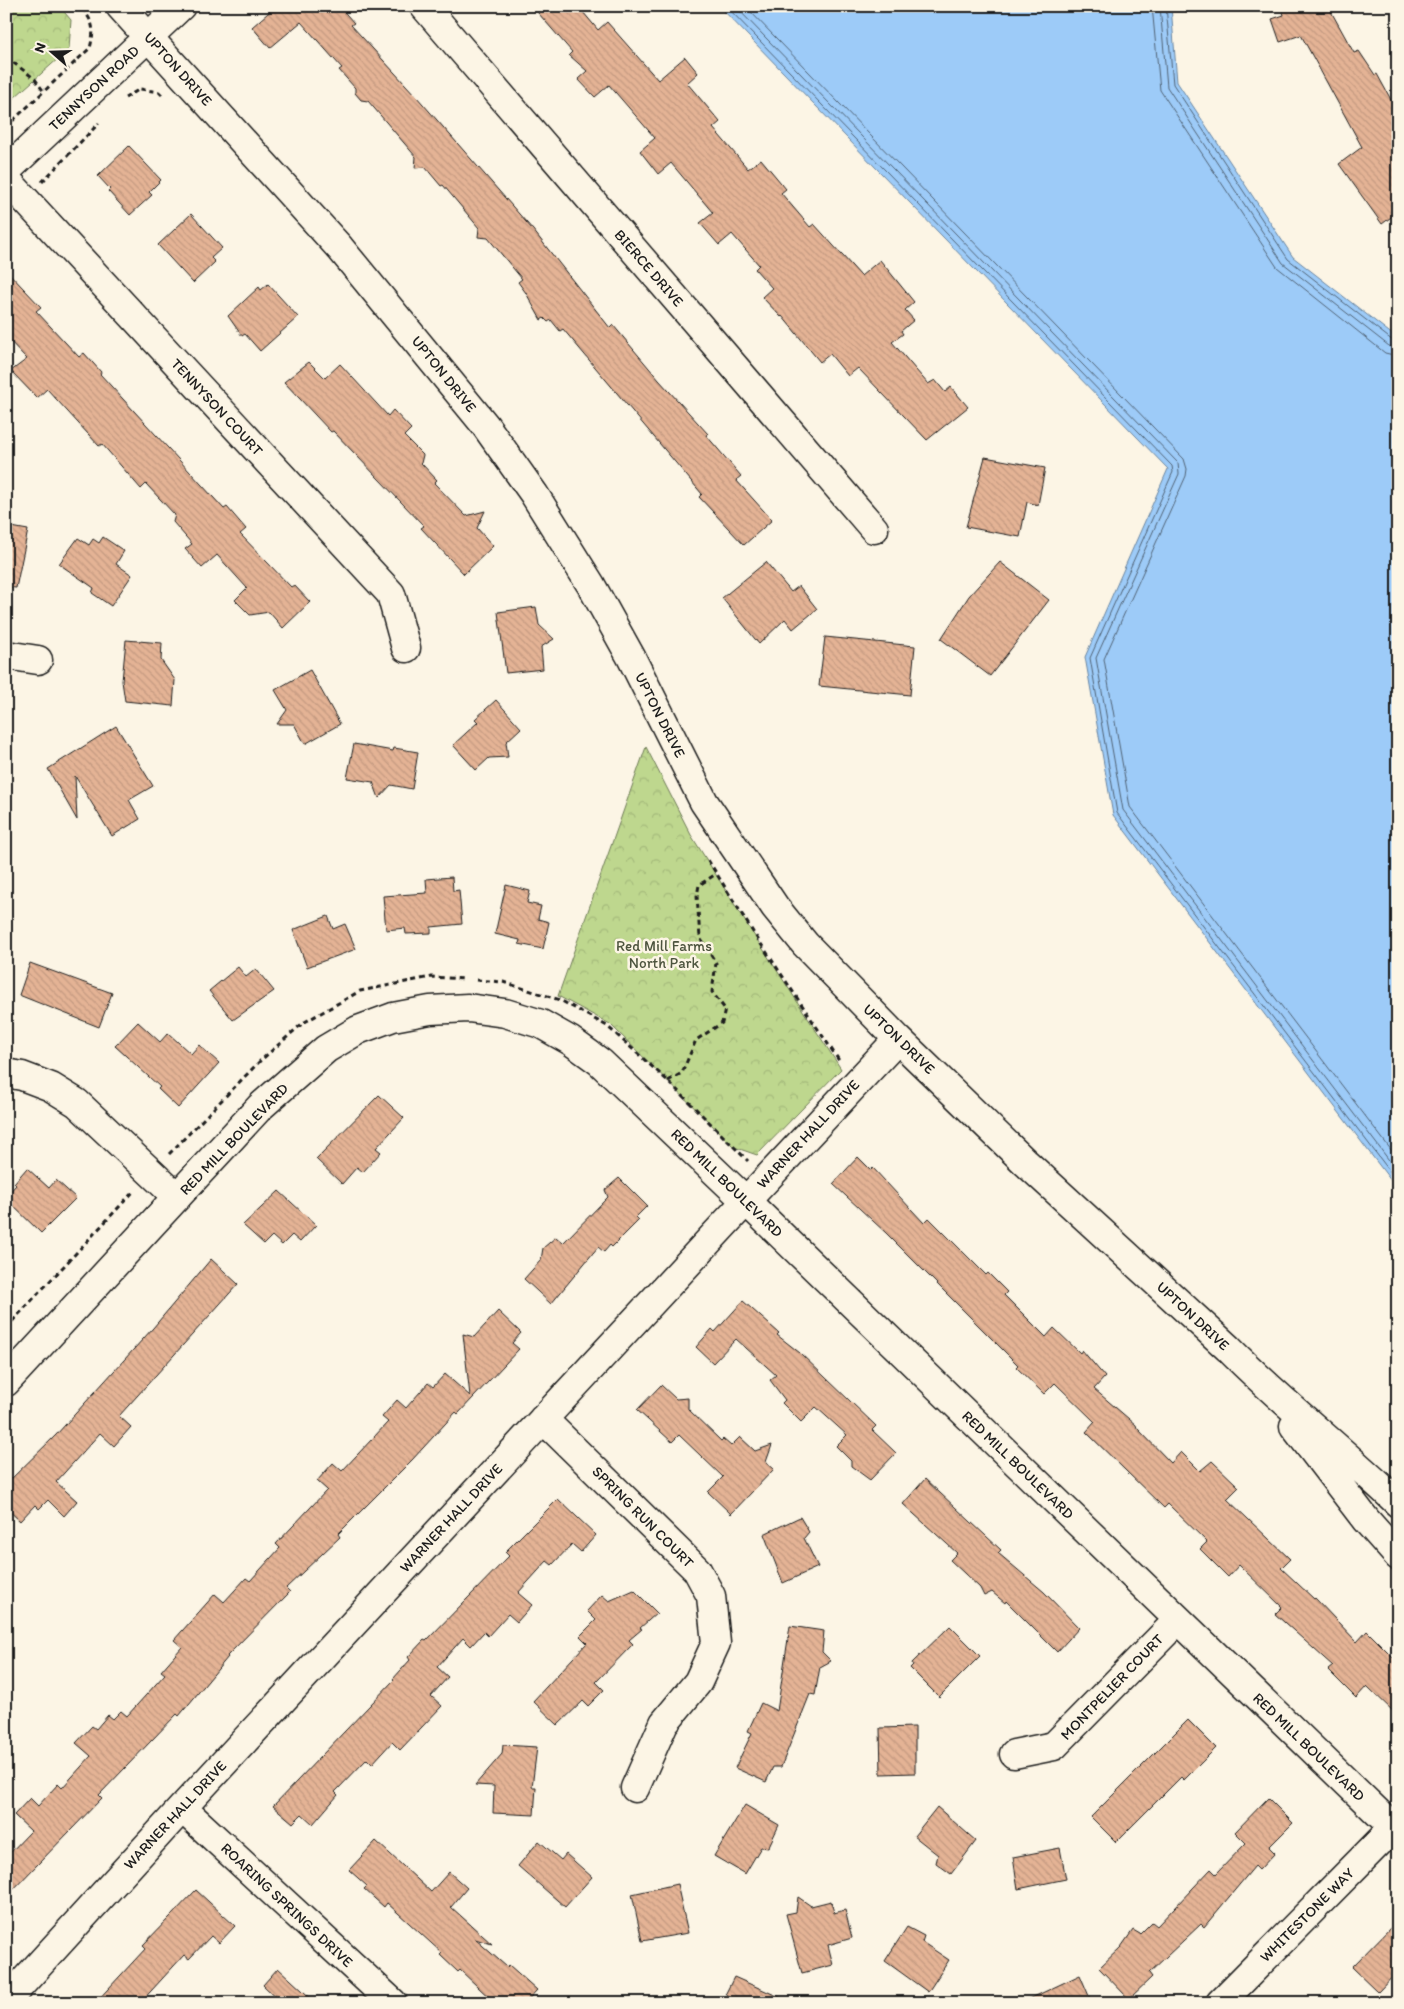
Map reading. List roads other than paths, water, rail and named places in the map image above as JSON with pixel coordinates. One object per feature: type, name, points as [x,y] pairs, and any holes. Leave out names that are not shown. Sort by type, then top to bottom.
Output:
[{"type":"street","name":"UPTON DRIVE","points":[[120,6],[340,248],[485,424],[534,494],[591,585],[631,657],[704,802],[775,907],[805,944],[898,1039],[1024,1161],[1228,1348],[1254,1375],[1398,1503]]},
{"type":"street","name":"TENNYSON ROAD","points":[[6,170],[181,6]]},
{"type":"street","name":"BIERCE DRIVE","points":[[424,6],[874,529]]},
{"type":"street","name":"TENNYSON COURT","points":[[6,179],[390,594],[406,648]]},
{"type":"street","points":[[6,655],[38,660]]},
{"type":"street","name":"RED MILL BOULEVARD","points":[[6,1382],[260,1108],[326,1049],[358,1030],[393,1017],[430,1010],[468,1008],[505,1014],[541,1024],[571,1041],[600,1062],[1396,1830]]},
{"type":"street","name":"WARNER HALL DRIVE","points":[[6,2001],[182,1808],[898,1039]]},
{"type":"street","points":[[6,1073],[22,1076],[51,1087],[78,1103],[177,1198]]},
{"type":"street","name":"UPTON DRIVE","points":[[1254,1375],[1366,1520],[1398,1556]]},
{"type":"street","name":"SPRING RUN COURT","points":[[544,1419],[697,1570],[711,1596],[716,1643],[698,1682],[664,1723],[635,1788]]},
{"type":"street","name":"MONTPELIER COURT","points":[[1014,1754],[1054,1746],[1178,1620]]},
{"type":"street","name":"ROARING SPRINGS DRIVE","points":[[182,1808],[393,2003]]},
{"type":"street","name":"WHITESTONE WAY","points":[[1220,2003],[1396,1830]]},
{"type":"water","points":[[719,6],[1171,6],[1177,82],[1293,257],[1398,339],[1398,1190],[1113,815],[1085,657],[1168,469]]},
{"type":"park label","name":"Red Mill Farms North Park","points":[[664,954]]}]
